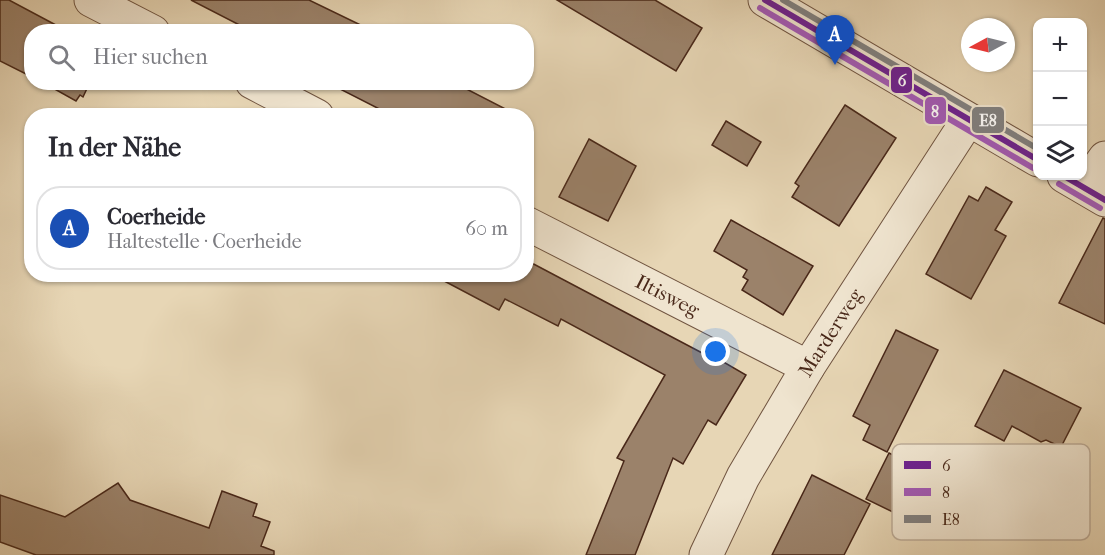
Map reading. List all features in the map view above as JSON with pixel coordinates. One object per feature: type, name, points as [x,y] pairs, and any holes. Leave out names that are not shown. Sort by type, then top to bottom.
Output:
[{"type":"street","points":[[91,0],[138,24]]},
{"type":"street","points":[[765,0],[1033,157]]},
{"type":"street","points":[[267,90],[302,108]]},
{"type":"street","name":"Marderweg","points":[[706,555],[743,477],[808,367],[968,120]]},
{"type":"street","points":[[1084,187],[1105,158]]},
{"type":"street","name":"Iltisweg","points":[[534,227],[808,367]]},
{"type":"building","points":[[0,0],[9,0],[54,24],[24,24],[24,73],[0,61]]},
{"type":"building","points":[[191,0],[309,0],[358,24],[238,24]]},
{"type":"building","points":[[557,0],[655,0],[702,28],[676,71]]},
{"type":"building","points":[[56,90],[86,90],[83,97],[80,95],[76,101]]},
{"type":"building","points":[[342,90],[469,90],[503,108],[377,108]]},
{"type":"building","points":[[845,105],[896,138],[839,226],[792,197],[799,186],[795,183]]},
{"type":"building","points":[[726,121],[761,142],[747,166],[712,145]]},
{"type":"building","points":[[589,139],[636,166],[608,221],[559,197]]},
{"type":"building","points":[[986,187],[1012,202],[995,230],[1006,236],[971,299],[926,274],[969,196],[978,201]]},
{"type":"building","points":[[1103,218],[1105,219],[1105,324],[1059,303]]},
{"type":"building","points":[[731,220],[813,266],[783,315],[742,290],[748,280],[743,277],[747,270],[714,251]]},
{"type":"building","points":[[534,264],[706,355],[708,353],[746,375],[716,425],[708,420],[683,464],[673,458],[635,555],[586,555],[624,461],[617,458],[665,375],[561,319],[558,326],[505,299],[499,310],[446,282],[534,282]]},
{"type":"building","points":[[896,330],[938,350],[887,452],[863,440],[870,425],[853,416]]},
{"type":"building","points":[[1004,370],[1081,408],[1063,444],[1055,444],[1046,440],[1041,442],[1012,426],[1004,441],[975,426]]},
{"type":"building","points":[[889,453],[892,454],[892,512],[866,499]]},
{"type":"building","points":[[812,475],[870,504],[844,555],[772,555]]},
{"type":"building","points":[[118,483],[130,500],[209,528],[222,491],[257,504],[253,516],[270,522],[261,546],[274,551],[274,555],[36,555],[0,542],[0,495],[65,517]]},
{"type":"transit line","name":"6","points":[[765,0],[1033,157]]},
{"type":"transit line","name":"E8","points":[[783,0],[1033,146]]},
{"type":"transit line","name":"8","points":[[760,8],[1033,168]]},
{"type":"transit line","name":"6","points":[[1071,180],[1105,200]]},
{"type":"transit line","name":"8","points":[[1059,184],[1100,208]]},
{"type":"place","name":"Coerheide","points":[[835,65]]}]
